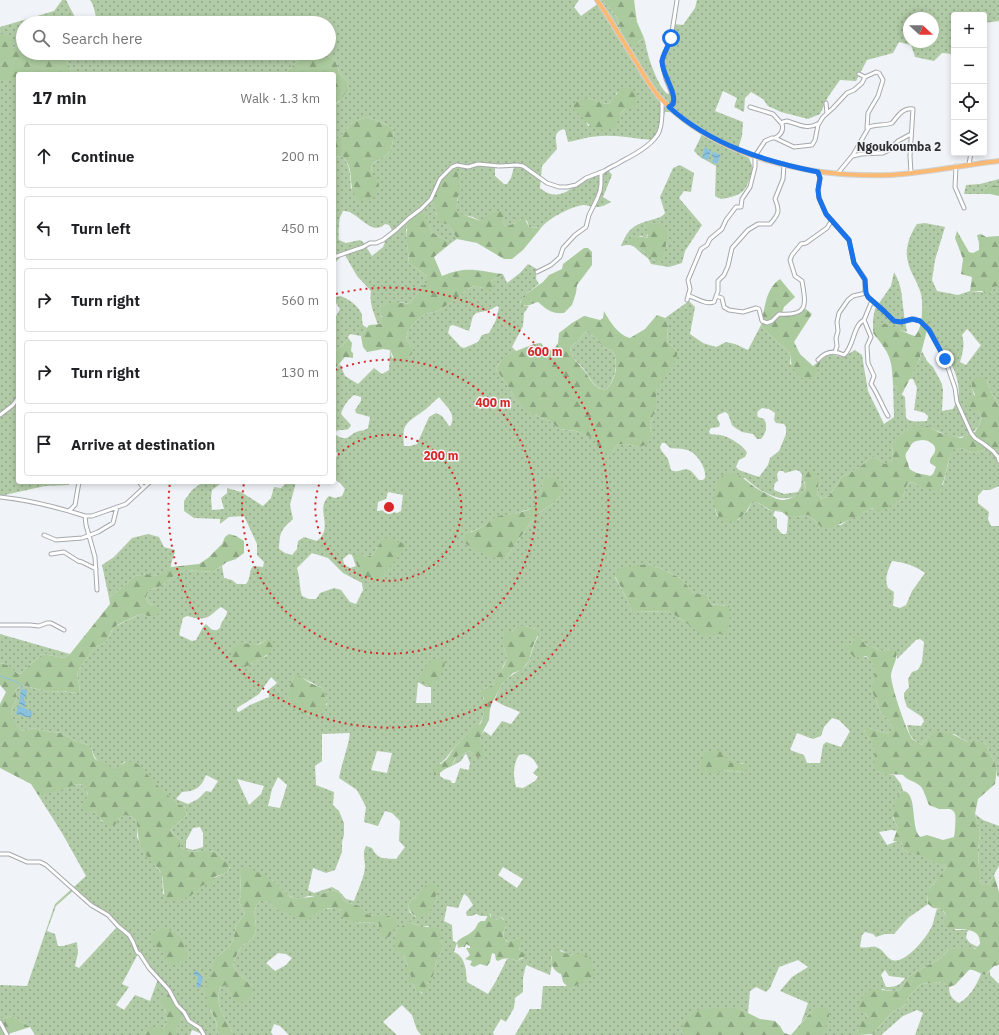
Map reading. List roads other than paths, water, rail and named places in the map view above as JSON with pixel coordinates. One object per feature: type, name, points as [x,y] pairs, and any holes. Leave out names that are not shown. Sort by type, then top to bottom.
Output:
[{"type":"main road","points":[[597,0],[643,73],[662,100],[680,117],[701,132],[724,144],[755,156],[784,164],[818,172],[838,174],[863,175],[911,173],[999,161]]},
{"type":"street","points":[[669,107],[673,104],[674,98],[666,79],[662,62],[671,38],[677,0]]},
{"type":"street","points":[[782,124],[783,122],[787,121],[806,127],[816,126],[847,92],[854,90],[862,83],[865,77],[876,72],[879,73],[883,80],[878,96],[868,113],[867,130]]},
{"type":"street","points":[[860,74],[865,77]]},
{"type":"street","points":[[336,256],[370,243],[376,243],[383,240],[431,199],[440,179],[452,167],[457,165],[468,167],[478,164],[499,166],[517,164],[523,166],[547,183],[567,188],[576,185],[586,178],[604,171],[634,154],[648,144],[656,136],[660,128],[662,100]]},
{"type":"street","points":[[826,103],[826,114]]},
{"type":"street","points":[[687,300],[690,289],[688,280],[701,249],[722,229],[726,220],[736,207],[740,207],[742,205],[742,200],[750,187],[756,167],[755,156],[765,141],[775,138],[782,133],[782,124],[773,114],[750,107]]},
{"type":"street","points":[[838,174],[852,157],[869,127],[875,124],[882,125],[892,123],[902,111],[911,108],[913,109],[910,156],[911,173]]},
{"type":"street","points":[[775,138],[794,147],[812,145],[815,140],[816,129],[819,122]]},
{"type":"street","points":[[852,157],[861,154],[883,153],[889,150],[898,141],[911,134]]},
{"type":"street","points":[[969,164],[970,156]]},
{"type":"street","points":[[689,296],[711,303],[714,302],[718,281],[724,275],[728,266],[732,248],[748,230],[758,224],[770,224],[776,216],[778,208],[775,199],[783,180],[784,164]]},
{"type":"street","points":[[956,166],[955,187],[964,208]]},
{"type":"street","points":[[537,272],[551,265],[560,257],[563,248],[575,235],[586,227],[589,215],[597,199],[601,184],[601,174],[604,171]]},
{"type":"street","points":[[818,172],[820,178],[818,190],[819,198],[826,214],[849,240],[854,263],[865,280],[866,293],[868,297],[894,321],[901,322],[915,319],[920,321],[929,330],[945,359],[955,388],[957,402],[971,433],[992,451],[998,457],[999,461]]},
{"type":"street","points":[[716,296],[722,298],[724,307],[729,310],[743,312],[756,308],[759,309],[762,321],[767,323],[772,321],[778,314],[787,315],[801,310],[805,305],[802,281],[795,276],[790,260],[801,244],[806,243],[827,228],[832,220]]},
{"type":"street","points":[[835,352],[837,346],[836,338],[838,332],[837,322],[839,313],[848,300],[853,296],[866,293]]},
{"type":"street","points":[[818,360],[822,354],[835,352],[844,355],[846,353],[859,324],[864,320],[871,303],[873,302]]},
{"type":"street","points":[[864,320],[871,337],[867,346],[868,363],[874,376],[871,384],[875,388],[880,403],[888,416]]},
{"type":"street","points":[[0,415],[16,401]]},
{"type":"street","points":[[69,511],[75,505],[79,484]]},
{"type":"street","points":[[0,497],[10,497],[28,502],[37,502],[85,516],[92,516],[126,504],[147,484]]},
{"type":"street","points":[[44,535],[56,540],[82,538],[113,523],[117,507]]},
{"type":"street","points":[[85,516],[95,557],[97,590]]},
{"type":"street","points":[[51,554],[64,552],[78,561],[96,569]]},
{"type":"street","points":[[0,625],[39,626],[51,623],[64,630]]},
{"type":"street","points":[[0,854],[9,854],[28,862],[40,862],[72,886],[91,905],[108,915],[129,935],[134,942],[137,952],[168,990],[177,1005],[184,1012],[189,1022],[200,1028],[204,1035]]},
{"type":"street","points":[[0,1022],[7,1035]]},
{"type":"water","points":[[705,147],[711,151],[708,160],[702,158]]},
{"type":"water","points":[[713,152],[721,155],[717,164],[712,162],[714,158],[711,156]]},
{"type":"water","points":[[21,689],[27,690],[26,698],[24,697],[24,701],[26,701],[25,707],[19,704]]},
{"type":"water","points":[[18,705],[33,712],[30,718],[16,714]]},
{"type":"water","points":[[196,970],[203,978],[200,988],[196,987],[198,977],[193,974]]},
{"type":"waterway","points":[[0,676],[19,683],[21,685],[21,689]]},
{"type":"district","name":"Ngoukoumba 2","points":[[899,147]]}]
